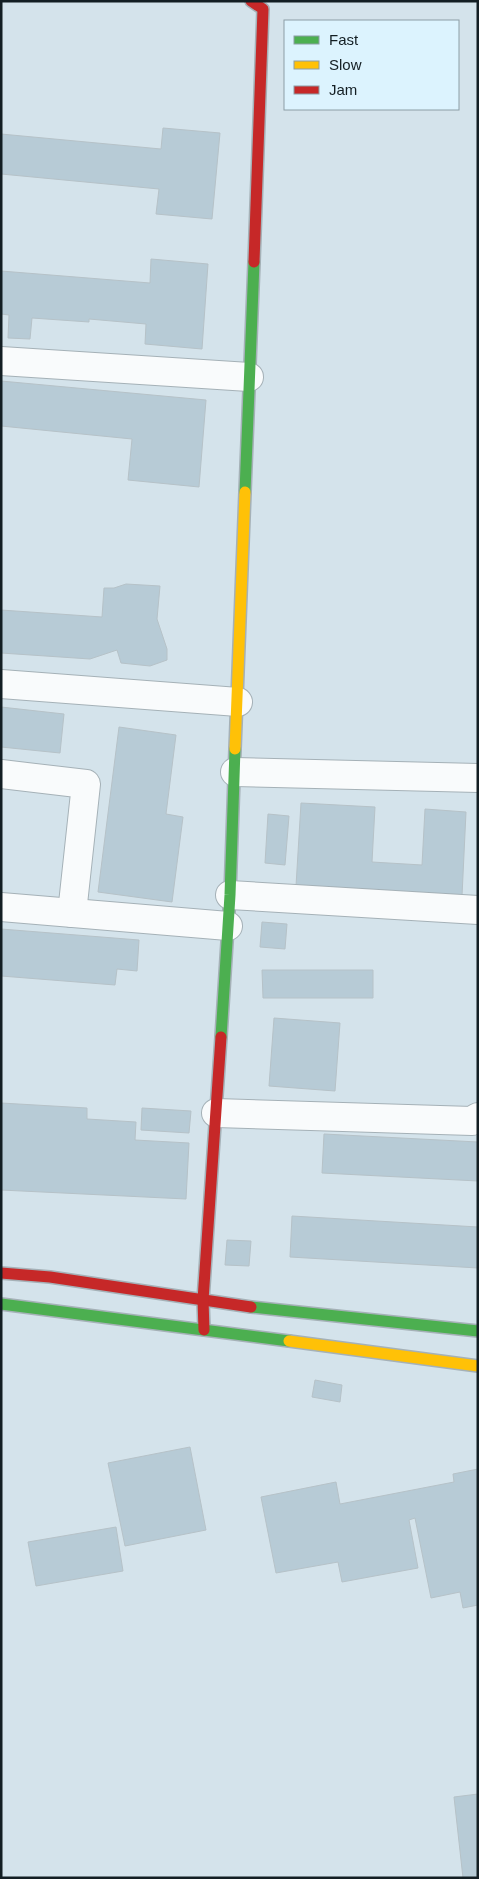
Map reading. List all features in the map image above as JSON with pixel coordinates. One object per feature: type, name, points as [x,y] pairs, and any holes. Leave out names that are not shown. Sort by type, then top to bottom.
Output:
[{"type":"street","points":[[204,1330],[203,1300],[230,895],[263,10],[250,1]]},
{"type":"street","points":[[1,361],[249,377]]},
{"type":"street","points":[[1,684],[238,702]]},
{"type":"street","points":[[235,772],[478,778]]},
{"type":"street","points":[[1,774],[86,784],[72,913]]},
{"type":"street","points":[[230,895],[478,910]]},
{"type":"street","points":[[1,908],[228,926]]},
{"type":"street","points":[[216,1112],[472,1122],[478,1117]]},
{"type":"street","points":[[1,1273],[50,1277],[270,1310],[478,1331]]},
{"type":"street","points":[[1,1304],[478,1366]]},
{"type":"building","points":[[163,128],[220,133],[212,219],[156,214],[159,189],[1,174],[1,134],[161,149]]},
{"type":"building","points":[[151,259],[208,264],[202,349],[145,344],[146,324],[89,319],[89,322],[32,318],[30,339],[8,338],[9,315],[1,314],[1,271],[150,283]]},
{"type":"building","points":[[1,381],[206,400],[199,487],[128,480],[132,439],[1,426]]},
{"type":"building","points":[[126,584],[160,586],[157,619],[167,649],[167,660],[150,666],[121,663],[117,650],[90,659],[1,653],[1,610],[102,617],[104,588],[114,588]]},
{"type":"building","points":[[1,707],[64,714],[60,753],[1,747]]},
{"type":"building","points":[[119,727],[176,735],[166,814],[183,817],[172,902],[98,892]]},
{"type":"building","points":[[301,803],[375,807],[372,862],[422,865],[425,809],[466,812],[462,896],[296,886]]},
{"type":"building","points":[[268,814],[289,816],[285,865],[265,863]]},
{"type":"building","points":[[262,922],[287,924],[285,949],[260,947]]},
{"type":"building","points":[[1,929],[139,940],[137,971],[117,969],[115,985],[1,976]]},
{"type":"building","points":[[262,970],[373,970],[373,998],[263,998]]},
{"type":"building","points":[[274,1018],[340,1023],[335,1091],[269,1086]]},
{"type":"building","points":[[1,1103],[87,1108],[87,1119],[136,1122],[135,1140],[189,1143],[186,1199],[1,1190]]},
{"type":"building","points":[[142,1108],[191,1111],[189,1133],[141,1130]]},
{"type":"building","points":[[324,1134],[478,1142],[478,1181],[322,1173]]},
{"type":"building","points":[[292,1216],[478,1227],[478,1268],[290,1257]]},
{"type":"building","points":[[227,1240],[251,1241],[249,1266],[225,1265]]},
{"type":"building","points":[[315,1380],[342,1385],[340,1402],[312,1397]]},
{"type":"building","points":[[190,1447],[206,1530],[125,1546],[108,1463]]},
{"type":"building","points":[[478,1469],[478,1605],[463,1608],[460,1592],[431,1598],[415,1518],[409,1520],[418,1568],[342,1582],[338,1562],[276,1573],[261,1497],[336,1482],[340,1504],[454,1482],[453,1474]]},
{"type":"building","points":[[116,1527],[123,1571],[36,1586],[28,1542]]},
{"type":"building","points":[[478,1794],[478,1878],[463,1878],[454,1797]]},
{"type":"traffic: fast","points":[[245,492],[254,262]]},
{"type":"traffic: fast","points":[[221,1037],[230,895],[235,749]]},
{"type":"traffic: fast","points":[[1,1304],[289,1341]]},
{"type":"traffic: fast","points":[[251,1307],[478,1331]]},
{"type":"traffic: slow","points":[[235,749],[245,492]]},
{"type":"traffic: slow","points":[[289,1341],[478,1366]]},
{"type":"traffic: jam","points":[[251,1],[263,9],[254,262]]},
{"type":"traffic: jam","points":[[204,1330],[203,1300],[221,1037]]},
{"type":"traffic: jam","points":[[1,1273],[50,1277],[251,1307]]}]
